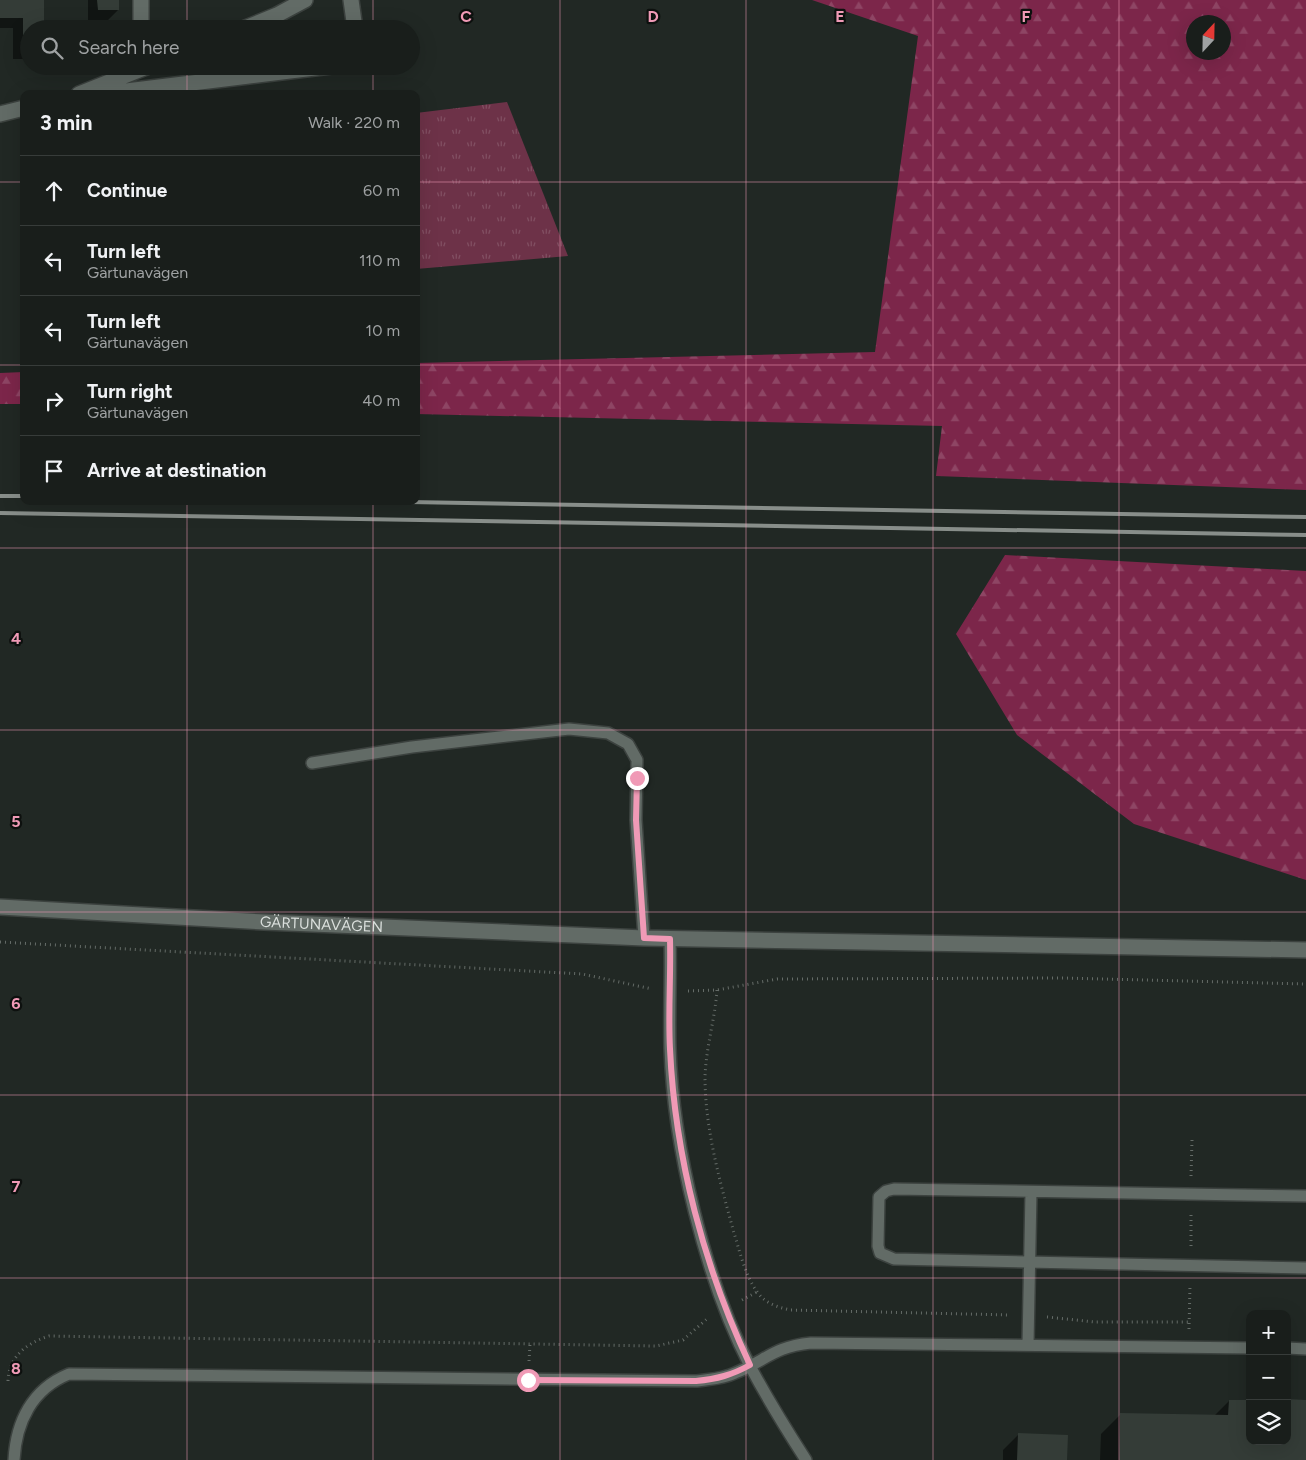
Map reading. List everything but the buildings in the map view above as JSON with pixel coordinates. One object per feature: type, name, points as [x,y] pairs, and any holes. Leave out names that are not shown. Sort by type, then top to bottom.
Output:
[{"type":"street","points":[[141,0],[141,20]]},
{"type":"street","points":[[281,20],[305,0]]},
{"type":"street","points":[[351,0],[354,20]]},
{"type":"street","points":[[89,90],[125,75]]},
{"type":"street","points":[[134,90],[252,75]]},
{"type":"street","points":[[0,114],[20,109]]},
{"type":"street","name":"GÄRTUNAVÄGEN","points":[[0,907],[264,922],[670,939],[1306,950]]},
{"type":"lane","points":[[312,763],[412,747],[570,729],[608,733],[628,744],[637,760],[636,820],[644,938]]},
{"type":"lane","points":[[670,939],[670,1049],[676,1111],[698,1222],[726,1309],[750,1365],[806,1460]]},
{"type":"lane","points":[[1306,1196],[894,1189],[886,1191],[879,1197],[878,1205],[878,1246],[880,1252],[894,1259],[1306,1268]]},
{"type":"lane","points":[[1028,1344],[1032,1192]]},
{"type":"lane","points":[[14,1460],[18,1434],[29,1407],[40,1392],[54,1380],[69,1374],[696,1381],[726,1376],[779,1349],[811,1343],[1246,1348]]},
{"type":"lane","points":[[1291,1348],[1306,1348]]},
{"type":"path","points":[[1189,1347],[1192,1140]]},
{"type":"path","points":[[8,1381],[12,1360],[36,1340],[49,1336],[656,1346],[684,1340],[711,1315],[757,1292]]},
{"type":"green space","points":[[812,0],[1306,0],[1306,490],[936,476],[942,426],[420,414],[420,363],[875,352],[918,36]]},
{"type":"green space","points":[[507,102],[568,256],[420,269],[420,113]]},
{"type":"green space","points":[[20,372],[20,404],[0,404],[0,373]]},
{"type":"green space","points":[[1005,555],[1306,571],[1306,880],[1134,824],[1017,735],[956,634]]},
{"type":"railway","points":[[0,496],[20,496]]},
{"type":"railway","points":[[420,502],[1306,517]]},
{"type":"railway","points":[[0,513],[1306,535]]},
{"type":"route","points":[[528,1380],[696,1381],[717,1379],[735,1374],[750,1365],[738,1340],[709,1263],[687,1175],[676,1111],[670,1049],[670,939],[644,938],[636,820],[637,778]]}]
